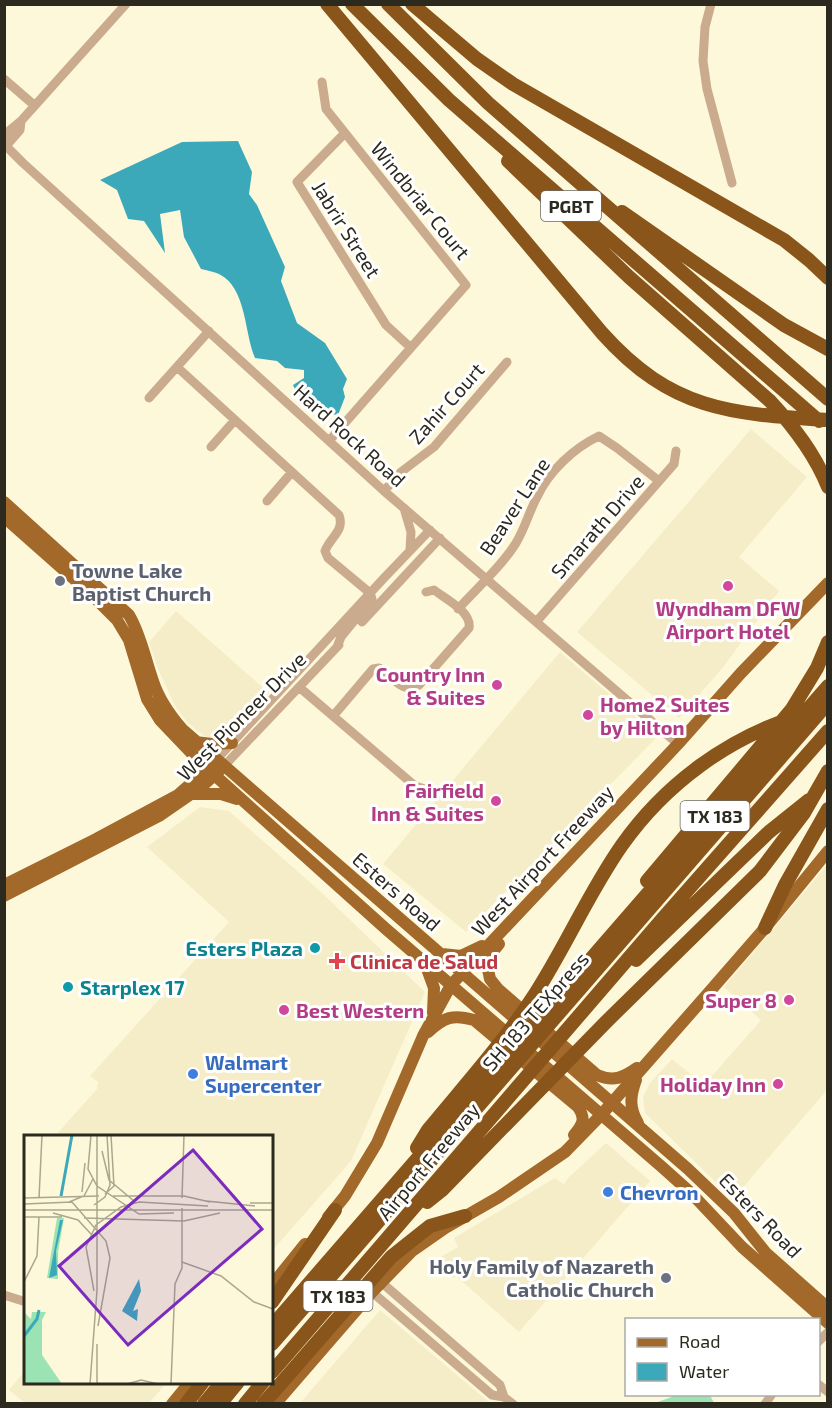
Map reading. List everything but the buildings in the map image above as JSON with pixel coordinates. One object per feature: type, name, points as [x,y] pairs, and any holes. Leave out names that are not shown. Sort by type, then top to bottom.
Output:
[{"type":"highway","points":[[327,4],[616,349],[644,373],[700,403],[741,414],[828,420]]},
{"type":"highway","name":"PGBT","points":[[352,4],[424,76],[476,123],[828,428]]},
{"type":"highway","name":"PGBT","points":[[388,4],[488,104],[828,399]]},
{"type":"highway","points":[[412,4],[493,72],[784,240],[828,278]]},
{"type":"highway","points":[[476,123],[517,171],[656,302],[770,401],[790,422],[806,444],[828,487]]},
{"type":"highway","points":[[585,188],[784,325],[828,349]]},
{"type":"highway","points":[[602,946],[632,899],[774,732],[806,689],[828,642]]},
{"type":"highway","name":"Airport Freeway","points":[[273,1325],[828,686]]},
{"type":"highway","name":"SH 183 TEXpress","points":[[273,1343],[828,703]]},
{"type":"highway","points":[[389,1191],[428,1130],[534,997],[622,845],[656,805],[689,774],[725,749],[779,723],[828,708]]},
{"type":"highway","name":"SH 183 TEXpress","points":[[273,1352],[828,714]]},
{"type":"highway","name":"Airport Freeway","points":[[273,1371],[828,731]]},
{"type":"highway","points":[[404,1220],[442,1190],[606,1022],[750,882],[795,826],[828,771]]},
{"type":"highway","points":[[609,981],[642,956],[787,816],[828,787]]},
{"type":"highway","points":[[765,928],[785,885],[828,809]]},
{"type":"highway","points":[[273,1301],[335,1210]]},
{"type":"highway","points":[[263,1404],[391,1257],[430,1226],[465,1216]]},
{"type":"highway","points":[[184,1390],[200,1384]]},
{"type":"highway","points":[[204,1404],[221,1384]]},
{"type":"highway","points":[[220,1404],[237,1384]]},
{"type":"highway","points":[[228,1404],[245,1384]]},
{"type":"highway","points":[[245,1404],[262,1384]]},
{"type":"main road","name":"Esters Road","points":[[4,502],[13,519],[95,590],[129,640],[147,699],[160,720],[193,747],[220,762],[462,973],[495,994],[593,1079],[612,1104],[714,1192],[766,1253],[828,1308]]},
{"type":"main road","name":"West Airport Freeway","points":[[273,1284],[335,1210],[377,1143],[423,1036],[451,985],[678,744],[741,673],[828,583]]},
{"type":"main road","points":[[232,743],[193,747],[194,768],[190,791],[220,794],[240,800]]},
{"type":"main road","name":"Esters Road","points":[[193,747],[211,772],[240,800],[451,985],[478,1017],[574,1097],[602,1114],[691,1193],[742,1247],[828,1323]]},
{"type":"main road","name":"West Pioneer Drive","points":[[4,896],[159,816],[190,791],[220,762]]},
{"type":"main road","name":"West Pioneer Drive","points":[[4,885],[190,791]]},
{"type":"main road","points":[[495,994],[486,960],[577,862],[589,838]]},
{"type":"main road","points":[[565,1152],[612,1104],[765,928],[828,850]]},
{"type":"main road","points":[[315,866],[325,855]]},
{"type":"main road","points":[[315,866],[329,867],[358,883]]},
{"type":"main road","points":[[386,930],[397,917]]},
{"type":"main road","points":[[386,930],[396,927],[426,950],[456,957],[467,954],[493,939]]},
{"type":"main road","points":[[424,962],[434,988],[432,1018]]},
{"type":"main road","points":[[423,1036],[439,1022],[450,1017],[478,1017]]},
{"type":"main road","points":[[593,1079],[619,1079],[655,1054]]},
{"type":"main road","points":[[641,1070],[630,1096],[637,1121],[649,1135]]},
{"type":"main road","points":[[565,1152],[583,1124],[583,1116],[574,1097]]},
{"type":"main road","points":[[274,1404],[381,1282],[412,1251],[574,1148],[597,1130],[609,1129],[623,1134]]},
{"type":"main road","points":[[172,1404],[184,1390]]},
{"type":"street","points":[[4,135],[21,121],[126,4]]},
{"type":"street","points":[[711,4],[705,27],[703,61],[707,89],[732,183]]},
{"type":"street","points":[[4,79],[34,105]]},
{"type":"street","name":"Windbriar Court","points":[[322,82],[326,110],[466,285],[329,441]]},
{"type":"street","points":[[5,145],[20,130],[21,121]]},
{"type":"street","name":"Jabrir Street","points":[[345,133],[297,182],[386,325],[411,347]]},
{"type":"street","name":"Hard Rock Road","points":[[5,145],[384,491],[678,744]]},
{"type":"street","points":[[149,398],[209,331]]},
{"type":"street","name":"Zahir Court","points":[[384,491],[401,472],[434,447],[507,362]]},
{"type":"street","points":[[177,367],[339,515],[342,522],[340,529],[324,551],[328,558],[370,593],[372,599],[341,637],[337,647]]},
{"type":"street","points":[[211,447],[235,420]]},
{"type":"street","name":"Beaver Lane","points":[[486,578],[515,544],[528,521],[537,496],[553,473],[582,444],[599,436],[659,482]]},
{"type":"street","name":"Smarath Drive","points":[[537,621],[674,464],[676,451]]},
{"type":"street","points":[[267,501],[292,472]]},
{"type":"street","points":[[404,508],[411,532],[410,550]]},
{"type":"street","name":"West Pioneer Drive","points":[[220,762],[232,743],[430,530]]},
{"type":"street","name":"West Pioneer Drive","points":[[220,762],[280,707],[440,538]]},
{"type":"street","points":[[458,609],[486,578]]},
{"type":"street","points":[[334,715],[374,669],[379,668],[405,689],[411,690],[419,686],[469,628],[468,618],[458,609],[434,590],[426,592]]},
{"type":"street","points":[[280,707],[283,698],[302,671],[302,667]]},
{"type":"street","points":[[299,687],[415,786],[425,789]]},
{"type":"street","points":[[381,1282],[500,1385],[504,1397]]},
{"type":"street","points":[[372,1292],[492,1395],[504,1397],[513,1404]]},
{"type":"street","points":[[4,1295],[24,1301]]},
{"type":"shaded area","points":[[751,429],[807,477],[739,557],[779,591],[724,666],[679,718],[577,632]]},
{"type":"shaded area","points":[[176,611],[269,693],[224,734],[210,738],[188,723],[175,706],[158,669],[149,642]]},
{"type":"shaded area","points":[[560,652],[658,736],[466,932],[383,864]]},
{"type":"shaded area","points":[[200,807],[229,811],[321,892],[425,992],[351,1161],[273,1250],[273,1135],[56,1135],[97,1089],[98,1082],[90,1076],[229,922],[147,847]]},
{"type":"shaded area","points":[[827,865],[827,1090],[733,1199],[645,1113],[643,1097],[650,1083],[672,1059],[704,1085],[761,1020],[724,987]]},
{"type":"shaded area","points":[[606,1143],[650,1181],[519,1332],[456,1276],[453,1278],[439,1258],[458,1247],[454,1238],[555,1178],[564,1184]]},
{"type":"shaded area","points":[[380,1310],[490,1403],[300,1403]]},
{"type":"shaded area","points":[[24,1372],[24,1384],[162,1384],[164,1386],[149,1403],[25,1403],[9,1390]]},
{"type":"green space","points":[[674,1396],[710,1396],[714,1403],[655,1403]]},
{"type":"water","points":[[238,141],[252,172],[249,194],[257,205],[285,267],[281,281],[297,323],[325,343],[347,379],[343,389],[345,397],[338,415],[311,406],[300,397],[293,385],[304,378],[304,370],[285,368],[277,361],[255,358],[240,300],[235,290],[219,274],[201,269],[184,237],[180,210],[160,214],[165,253],[144,221],[128,219],[117,190],[100,180],[182,142]]},
{"type":"place","name":"Towne Lake Baptist Church","points":[[60,581]]},
{"type":"place","name":"Wyndham DFW Airport Hotel","points":[[728,586]]},
{"type":"place","name":"Country Inn & Suites","points":[[497,685]]},
{"type":"place","name":"Home2 Suites by Hilton","points":[[588,715]]},
{"type":"place","name":"Fairfield Inn & Suites","points":[[496,801]]},
{"type":"place","name":"Esters Plaza","points":[[315,948]]},
{"type":"place","name":"Clinica de Salud","points":[[337,961]]},
{"type":"place","name":"Starplex 17","points":[[68,987]]},
{"type":"place","name":"Super 8","points":[[789,1000]]},
{"type":"place","name":"Best Western","points":[[284,1010]]},
{"type":"place","name":"Walmart Supercenter","points":[[193,1074]]},
{"type":"place","name":"Holiday Inn","points":[[778,1084]]},
{"type":"place","name":"Chevron","points":[[608,1192]]},
{"type":"place","name":"Holy Family of Nazareth Catholic Church","points":[[666,1278]]}]
